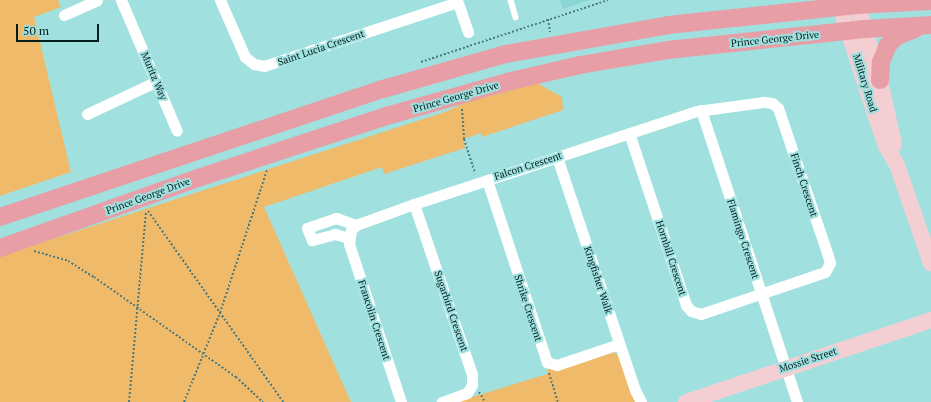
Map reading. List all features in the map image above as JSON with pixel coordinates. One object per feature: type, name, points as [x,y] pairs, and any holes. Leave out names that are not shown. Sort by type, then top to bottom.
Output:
[{"type":"main road","points":[[735,17],[799,0]]},
{"type":"main road","points":[[0,216],[383,89],[506,54],[668,25],[848,3],[931,1]]},
{"type":"main road","points":[[880,80],[881,62],[888,45],[905,32],[931,25]]},
{"type":"main road","name":"Prince George Drive","points":[[0,248],[198,178],[361,125],[511,82],[580,65],[668,50],[857,30],[931,25]]},
{"type":"street","points":[[64,15],[98,0]]},
{"type":"street","name":"Muritz Way","points":[[121,0],[157,81],[177,131]]},
{"type":"street","name":"Saint Lucia Crescent","points":[[220,0],[245,57],[254,64],[264,66],[457,1],[468,32]]},
{"type":"street","name":"Military Road","points":[[848,3],[857,30],[884,140],[897,165]]},
{"type":"street","name":"Military Road","points":[[857,30],[880,80],[897,165],[931,263]]},
{"type":"street","points":[[87,114],[157,81]]},
{"type":"street","name":"Finch Crescent","points":[[701,110],[764,102],[776,105],[828,256],[829,266],[823,274],[762,295]]},
{"type":"street","name":"Falcon Crescent","points":[[356,225],[557,156],[701,110]]},
{"type":"street","name":"Flamingo Crescent","points":[[701,110],[797,402]]},
{"type":"street","name":"Hornbill Crescent","points":[[629,133],[688,308],[701,314],[762,295]]},
{"type":"street","name":"Kingfisher Walk","points":[[557,156],[619,344],[641,402]]},
{"type":"street","name":"Shrike Crescent","points":[[483,181],[544,356],[552,364]]},
{"type":"street","name":"Sugarbird Crescent","points":[[414,204],[473,380],[467,393],[442,402]]},
{"type":"street","points":[[336,218],[356,225],[349,238],[335,234],[312,240],[307,228],[336,218]]},
{"type":"street","name":"Francolin Crescent","points":[[349,238],[349,244],[401,402]]},
{"type":"street","name":"Mossie Street","points":[[686,402],[931,320]]},
{"type":"street","points":[[552,364],[619,344]]},
{"type":"lane","points":[[512,0],[516,17]]},
{"type":"path","points":[[548,19],[551,35]]},
{"type":"path","points":[[462,104],[464,139],[483,181]]},
{"type":"path","points":[[184,402],[220,313],[268,167]]},
{"type":"path","points":[[128,402],[147,208],[283,402]]},
{"type":"path","points":[[31,250],[68,262],[236,377],[263,402]]},
{"type":"path","points":[[552,364],[549,374],[558,402]]},
{"type":"shaded area","points":[[0,0],[58,0],[61,7],[34,17],[71,172],[0,196]]},
{"type":"shaded area","points":[[560,0],[589,0],[563,9]]},
{"type":"shaded area","points":[[537,83],[562,97],[563,110],[482,137],[481,133],[464,139],[465,148],[384,174],[382,167],[264,207],[351,402],[0,402],[0,256],[445,112],[467,102]]},
{"type":"shaded area","points":[[612,351],[620,357],[635,402],[456,402],[547,374],[549,366]]}]
